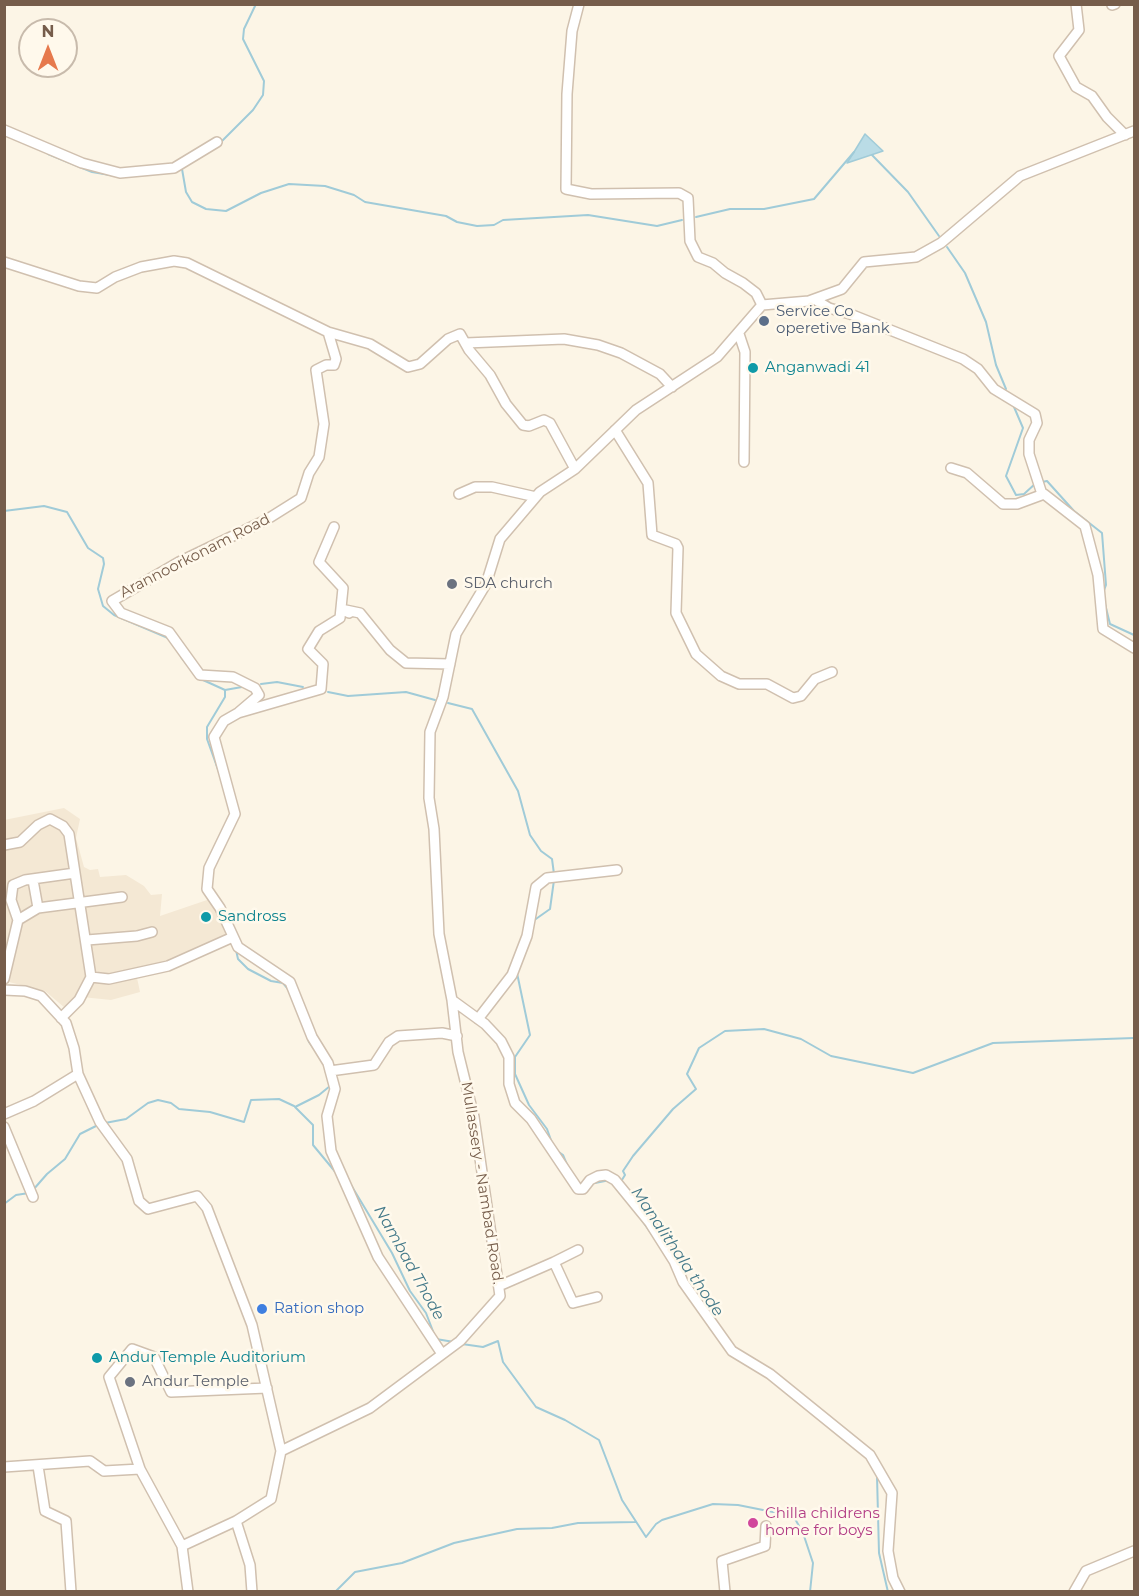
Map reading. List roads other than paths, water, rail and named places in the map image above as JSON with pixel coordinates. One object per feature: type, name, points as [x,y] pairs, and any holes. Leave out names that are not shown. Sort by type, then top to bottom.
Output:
[{"type":"street","points":[[579,4],[572,31],[568,82],[564,162],[566,189],[591,194],[679,193],[688,198],[690,241],[698,256],[743,283],[756,293],[762,305],[814,299],[843,289],[864,262],[916,257],[941,243],[1020,176],[1130,133]]},
{"type":"street","points":[[1076,4],[1079,30],[1059,56],[1076,87],[1092,96],[1107,117],[1130,133]]},
{"type":"street","points":[[4,130],[92,167],[120,173],[174,168],[217,142]]},
{"type":"street","points":[[4,262],[79,286],[98,288],[116,277],[141,267],[174,261],[187,263],[328,332],[365,341],[408,367],[420,364],[460,334],[523,425],[529,426],[544,420],[550,423],[575,469]]},
{"type":"street","points":[[814,299],[829,308],[850,314],[963,359],[978,369],[994,388],[1035,414],[1037,423],[1029,440],[1029,453],[1044,496],[1087,528],[1098,575],[1103,629],[1134,648]]},
{"type":"street","name":"Mullassery - Nambad Road.","points":[[281,1451],[370,1408],[460,1341],[500,1296],[474,1117],[439,933],[434,829],[429,798],[430,732],[443,697],[456,634],[486,584],[500,539],[536,497],[575,469],[636,410],[708,364],[739,334],[762,305]]},
{"type":"street","name":"Arannoorkonam Road","points":[[328,332],[336,359],[334,365],[326,365],[316,370],[324,424],[320,457],[309,473],[301,498],[266,520],[179,562],[112,602],[121,613],[169,632],[200,675],[233,677],[255,688],[259,695],[238,713],[224,721],[214,737],[235,814],[209,867],[207,889],[220,908],[238,947],[290,982],[312,1037],[330,1071],[335,1089],[327,1116],[331,1151],[378,1257],[442,1354]]},
{"type":"street","points":[[739,334],[744,352],[744,462]]},
{"type":"street","points":[[466,343],[564,339],[598,345],[621,353],[660,374],[672,387]]},
{"type":"street","points":[[615,430],[648,483],[652,535],[676,544],[678,548],[676,613],[696,654],[721,676],[740,684],[765,683],[793,698],[801,696],[815,679],[832,672]]},
{"type":"street","points":[[951,468],[967,473],[1003,504],[1017,504],[1044,496]]},
{"type":"street","points":[[459,494],[475,487],[492,487],[536,497]]},
{"type":"street","points":[[334,527],[319,562],[343,588],[345,611],[360,613],[390,650],[406,663],[450,664]]},
{"type":"street","name":"Arannoorkonam Road","points":[[238,713],[288,696],[321,689],[323,664],[308,649],[319,631],[340,618],[345,611]]},
{"type":"street","points":[[4,846],[20,842],[45,821],[57,821],[69,834],[91,976],[79,1000],[61,1018]]},
{"type":"street","points":[[478,1019],[512,975],[527,936],[536,887],[547,878],[617,870]]},
{"type":"street","points":[[4,979],[18,920],[11,900],[13,885],[75,873]]},
{"type":"street","points":[[33,880],[38,909]]},
{"type":"street","points":[[18,920],[38,909],[79,901],[122,897]]},
{"type":"street","points":[[87,940],[137,936],[152,932]]},
{"type":"street","points":[[91,976],[109,979],[168,966],[233,937]]},
{"type":"street","points":[[4,990],[25,991],[41,996],[66,1023],[74,1048],[78,1074],[101,1124],[127,1159],[139,1201],[148,1209],[197,1196],[207,1209],[252,1325],[281,1451],[271,1498],[236,1521],[182,1546]]},
{"type":"street","points":[[452,1000],[478,1019],[501,1041],[509,1057],[509,1084],[515,1102],[531,1119],[578,1189],[583,1190],[593,1178],[606,1175],[626,1191],[666,1246],[683,1282],[732,1351],[770,1374],[870,1455],[892,1493],[888,1551],[893,1578],[900,1592]]},
{"type":"street","points":[[330,1071],[374,1065],[389,1042],[398,1036],[434,1032],[457,1036]]},
{"type":"street","points":[[4,1114],[34,1101],[78,1074]]},
{"type":"street","points":[[4,1127],[33,1197]]},
{"type":"street","points":[[499,1286],[578,1250]]},
{"type":"street","points":[[554,1262],[573,1304],[597,1297]]},
{"type":"street","points":[[188,1592],[182,1546],[140,1469],[109,1377],[132,1349],[154,1357],[171,1392],[267,1388]]},
{"type":"street","points":[[4,1467],[90,1461],[104,1471],[140,1469]]},
{"type":"street","points":[[38,1466],[45,1511],[66,1521],[71,1592]]},
{"type":"street","points":[[236,1521],[250,1565],[252,1592]]},
{"type":"street","points":[[725,1592],[722,1561],[765,1546],[766,1526]]},
{"type":"street","points":[[1074,1592],[1086,1571],[1134,1551]]},
{"type":"water","points":[[865,134],[883,151],[847,163],[854,152]]},
{"type":"waterway","points":[[221,142],[253,110],[263,95],[264,81],[243,39],[244,29],[256,4]]},
{"type":"waterway","points":[[696,217],[730,209],[764,209],[814,199],[854,152]]},
{"type":"waterway","points":[[48,154],[92,172],[116,176]]},
{"type":"waterway","points":[[872,155],[908,192],[939,236]]},
{"type":"waterway","points":[[181,169],[199,158]]},
{"type":"waterway","points":[[182,169],[186,192],[192,202],[206,209],[226,211],[261,193],[289,184],[325,186],[354,195],[365,202],[446,216],[457,222],[477,226],[494,225],[503,220],[588,215],[657,226],[682,220]]},
{"type":"waterway","points":[[947,247],[965,273],[986,322],[996,365],[1006,389]]},
{"type":"waterway","points":[[1014,407],[1023,428],[1006,476],[1016,495],[1024,494],[1036,483]]},
{"type":"waterway","points":[[1042,482],[1047,481],[1074,511],[1102,533],[1106,585],[1103,593]]},
{"type":"waterway","name":"Nambad Thode","points":[[4,511],[44,506],[67,512],[88,548],[103,558],[104,564],[98,589],[103,606],[114,615],[168,638]]},
{"type":"waterway","points":[[1105,604],[1110,624],[1134,635]]},
{"type":"waterway","name":"Nambad Thode","points":[[181,657],[198,678]]},
{"type":"waterway","name":"Nambad Thode","points":[[203,680],[225,690],[225,697],[207,727],[207,739],[220,775]]},
{"type":"waterway","points":[[261,684],[277,682],[303,687]]},
{"type":"waterway","points":[[225,690],[242,687]]},
{"type":"waterway","points":[[328,692],[348,696],[406,692],[435,700]]},
{"type":"waterway","points":[[448,703],[472,709],[518,791],[530,835],[541,851],[552,859],[554,874]]},
{"type":"waterway","name":"Manalithala thode","points":[[533,921],[550,909],[554,880]]},
{"type":"waterway","name":"Manalithala thode","points":[[517,950],[524,933]]},
{"type":"waterway","name":"Nambad Thode","points":[[236,950],[238,959],[248,969],[271,981],[283,983],[288,989]]},
{"type":"waterway","name":"Manalithala thode","points":[[517,973],[530,1035],[515,1057],[515,1074],[529,1105],[547,1129],[552,1143]]},
{"type":"waterway","name":"Nambad Thode","points":[[303,1025],[309,1042],[323,1061]]},
{"type":"waterway","points":[[620,1183],[625,1175],[623,1171],[633,1156],[673,1109],[696,1089],[687,1074],[699,1048],[725,1031],[764,1029],[801,1039],[831,1056],[913,1073],[993,1043],[1134,1038]]},
{"type":"waterway","name":"Nambad Thode","points":[[330,1086],[319,1095],[295,1107],[313,1125],[313,1145],[337,1174]]},
{"type":"waterway","points":[[105,1123],[126,1119],[148,1103],[158,1100],[171,1103],[179,1109],[210,1112],[244,1122],[251,1100],[279,1099],[294,1106]]},
{"type":"waterway","points":[[33,1190],[65,1159],[80,1134],[100,1124]]},
{"type":"waterway","name":"Manalithala thode","points":[[556,1150],[563,1155],[568,1167]]},
{"type":"waterway","name":"Manalithala thode","points":[[595,1183],[610,1180]]},
{"type":"waterway","name":"Nambad Thode","points":[[351,1185],[392,1253],[410,1291],[426,1313],[436,1339],[454,1342]]},
{"type":"waterway","points":[[4,1204],[16,1195],[29,1193]]},
{"type":"waterway","name":"Manalithala thode","points":[[641,1219],[653,1236]]},
{"type":"waterway","name":"Manalithala thode","points":[[709,1327],[717,1337]]},
{"type":"waterway","name":"Nambad Thode","points":[[462,1344],[483,1347],[498,1341],[503,1362],[536,1407],[565,1420],[599,1440],[622,1500],[646,1537],[662,1520],[713,1504],[738,1505],[773,1512],[790,1510],[803,1533],[813,1563],[810,1592]]},
{"type":"waterway","name":"Manalithala thode","points":[[877,1476],[879,1553],[888,1592]]},
{"type":"waterway","points":[[335,1592],[355,1572],[402,1563],[454,1543],[517,1529],[552,1528],[578,1523],[635,1522]]},
{"type":"place","name":"Service Co operetive Bank","points":[[764,321]]},
{"type":"place","name":"Anganwadi 41","points":[[753,368]]},
{"type":"place","name":"SDA church","points":[[452,584]]},
{"type":"place","name":"Sandross","points":[[206,917]]},
{"type":"place","name":"Ration shop","points":[[262,1309]]},
{"type":"place","name":"Andur Temple Auditorium","points":[[97,1358]]},
{"type":"place","name":"Andur Temple","points":[[130,1382]]},
{"type":"place","name":"Chilla childrens home for boys","points":[[753,1523]]}]
